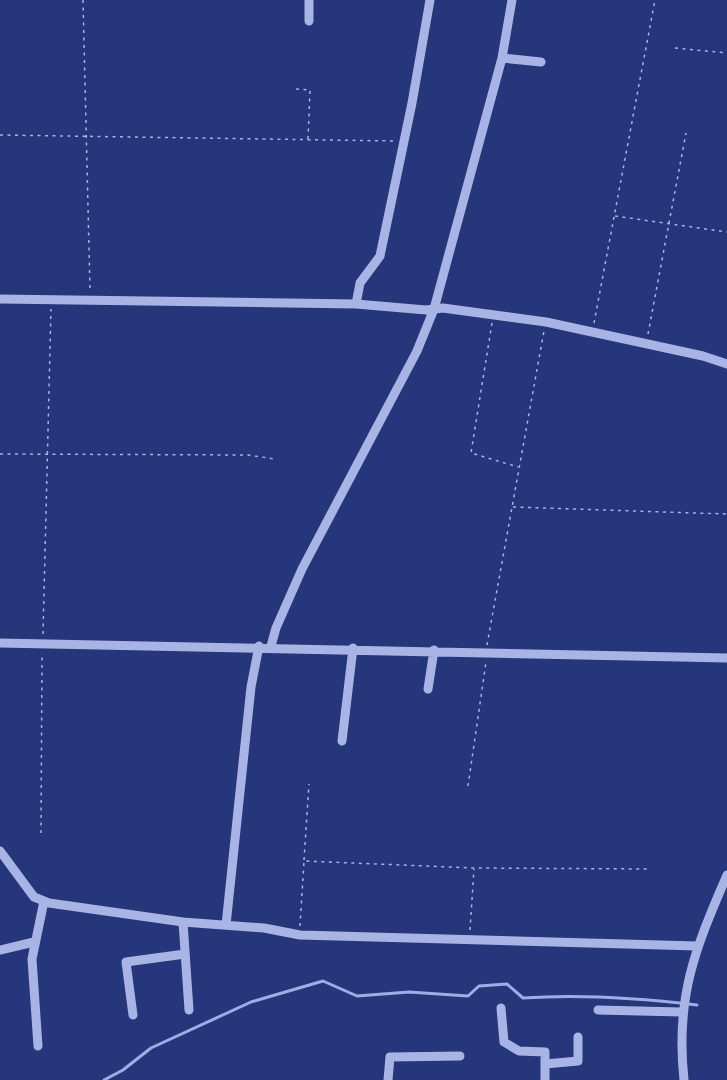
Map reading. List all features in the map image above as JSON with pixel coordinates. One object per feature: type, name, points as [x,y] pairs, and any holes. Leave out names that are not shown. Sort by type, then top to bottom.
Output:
[{"type":"street","points":[[309,0],[309,21]]},
{"type":"street","points":[[361,305],[360,283],[380,256],[430,0]]},
{"type":"street","points":[[271,646],[276,628],[302,568],[417,351],[434,309],[502,58],[512,0]]},
{"type":"street","points":[[502,58],[541,62]]},
{"type":"street","points":[[0,299],[361,305],[434,309],[546,322],[727,364]]},
{"type":"street","points":[[0,643],[271,646],[727,658]]},
{"type":"street","points":[[225,925],[250,687],[259,646]]},
{"type":"street","points":[[342,741],[353,648]]},
{"type":"street","points":[[428,689],[434,650]]},
{"type":"street","points":[[0,851],[27,890],[34,897],[44,901],[183,922],[264,928],[300,935],[697,946]]},
{"type":"street","points":[[684,1080],[681,1012],[697,946],[727,875]]},
{"type":"street","points":[[38,1046],[32,970],[34,942],[44,901]]},
{"type":"street","points":[[183,922],[189,1010]]},
{"type":"street","points":[[0,950],[34,942]]},
{"type":"street","points":[[133,1015],[126,962],[185,954]]},
{"type":"street","points":[[501,1008],[504,1042],[519,1051],[545,1052],[545,1080]]},
{"type":"street","points":[[598,1010],[681,1012]]},
{"type":"street","points":[[545,1064],[578,1060],[579,1037]]},
{"type":"street","points":[[388,1080],[390,1057],[460,1056]]},
{"type":"path","points":[[83,0],[90,300]]},
{"type":"path","points":[[592,332],[655,0]]},
{"type":"path","points":[[675,48],[727,52]]},
{"type":"path","points":[[296,89],[310,90],[308,140]]},
{"type":"path","points":[[646,344],[686,133]]},
{"type":"path","points":[[0,135],[404,142]]},
{"type":"path","points":[[615,216],[727,232]]},
{"type":"path","points":[[41,833],[42,643],[51,300]]},
{"type":"path","points":[[493,315],[471,453],[519,468]]},
{"type":"path","points":[[468,786],[487,652],[546,322]]},
{"type":"path","points":[[0,454],[248,455],[274,459]]},
{"type":"path","points":[[512,507],[727,514]]},
{"type":"path","points":[[300,935],[309,784]]},
{"type":"path","points":[[304,861],[474,868],[650,869]]},
{"type":"path","points":[[469,938],[474,868]]},
{"type":"waterway","points":[[104,1080],[123,1070],[151,1048],[251,1002],[323,981],[357,996],[409,992],[468,996],[479,986],[507,984],[523,998],[610,997],[697,1005]]}]
